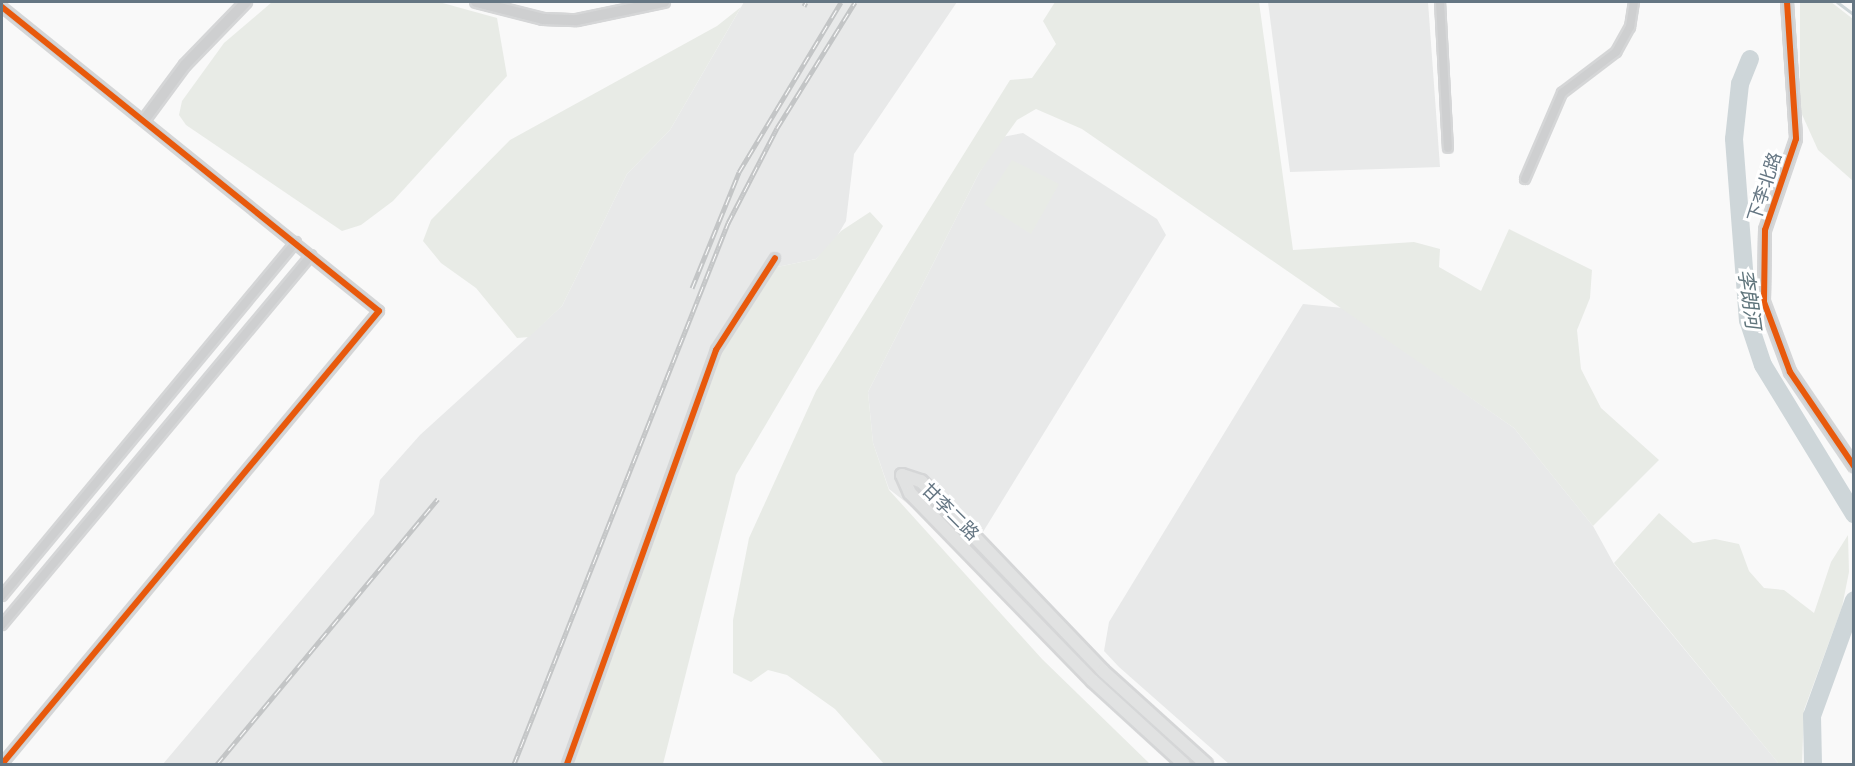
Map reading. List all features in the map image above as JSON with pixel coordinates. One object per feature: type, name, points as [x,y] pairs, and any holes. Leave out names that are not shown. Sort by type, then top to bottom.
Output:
[{"type":"main road","name":"甘李二路","points":[[1184,765],[1001,587],[910,493],[902,475],[921,481],[1103,671],[1206,765]]},
{"type":"street","points":[[145,119],[185,65],[246,2]]},
{"type":"street","points":[[476,2],[543,19],[577,20],[664,2]]},
{"type":"street","points":[[1440,2],[1448,148]]},
{"type":"street","points":[[1525,179],[1562,93],[1616,52],[1630,27],[1634,2]]},
{"type":"street","name":"下李北路","points":[[1787,2],[1796,139],[1766,230],[1764,302],[1790,372],[1854,466]]},
{"type":"street","points":[[2,6],[379,310],[2,764]]},
{"type":"street","points":[[2,596],[296,242]]},
{"type":"street","points":[[2,625],[311,255]]},
{"type":"street","points":[[567,765],[716,350],[775,258]]},
{"type":"shaded area","points":[[272,2],[439,2],[497,18],[507,76],[393,201],[361,225],[342,231],[186,125],[179,115],[182,101],[224,43]]},
{"type":"shaded area","points":[[744,2],[957,2],[854,154],[846,221],[833,243],[816,259],[777,267],[573,764],[163,764],[374,514],[380,480],[420,435],[562,306],[627,174],[670,130]]},
{"type":"shaded area","points":[[1055,2],[1259,2],[1293,250],[1414,242],[1440,249],[1439,267],[1481,291],[1509,229],[1592,270],[1590,298],[1577,330],[1581,369],[1601,408],[1659,460],[1593,526],[1514,428],[1082,129],[1036,109],[1017,120],[979,173],[868,392],[873,443],[889,490],[1042,659],[1150,764],[884,764],[835,709],[787,675],[768,670],[751,682],[733,673],[733,620],[749,538],[816,391],[1010,80],[1032,78],[1056,44],[1043,21]]},
{"type":"shaded area","points":[[1268,2],[1428,2],[1440,167],[1290,172]]},
{"type":"shaded area","points":[[1800,2],[1831,2],[1853,19],[1853,181],[1818,150],[1800,110]]},
{"type":"shaded area","points":[[741,7],[670,130],[627,174],[562,306],[529,337],[517,338],[476,288],[441,263],[423,241],[431,220],[510,140],[717,26]]},
{"type":"shaded area","points":[[1023,133],[1157,219],[1166,235],[970,553],[889,489],[873,443],[868,392],[979,173],[1002,137]]},
{"type":"shaded area","points":[[1012,160],[1059,184],[1031,234],[984,204]]},
{"type":"shaded area","points":[[870,212],[883,226],[736,475],[663,764],[573,764],[720,354],[777,267],[816,259],[841,231]]},
{"type":"shaded area","points":[[1303,304],[1343,308],[1514,428],[1593,526],[1614,564],[1779,764],[1229,764],[1119,667],[1104,651],[1109,622]]},
{"type":"shaded area","points":[[1659,513],[1693,543],[1715,539],[1739,544],[1749,571],[1764,588],[1784,590],[1814,613],[1831,562],[1848,535],[1849,572],[1842,607],[1804,710],[1802,764],[1779,764],[1614,563]]},
{"type":"waterway","points":[[1837,2],[1854,15]]},
{"type":"waterway","name":"李朗河","points":[[1750,59],[1740,84],[1734,139],[1748,320],[1763,365],[1854,514]]},
{"type":"waterway","name":"李朗河","points":[[1813,764],[1812,716],[1854,600]]},
{"type":"railway","points":[[804,6],[806,2]]},
{"type":"railway","points":[[692,288],[739,172],[841,2]]},
{"type":"railway","points":[[514,764],[728,223],[777,128],[855,2]]},
{"type":"railway","points":[[217,764],[438,499]]},
{"type":"cycle path","points":[[1787,2],[1796,139],[1765,230],[1764,302],[1790,372],[1854,466]]},
{"type":"cycle path","points":[[2,7],[379,311],[2,764]]},
{"type":"cycle path","points":[[567,764],[716,350],[775,258]]}]
